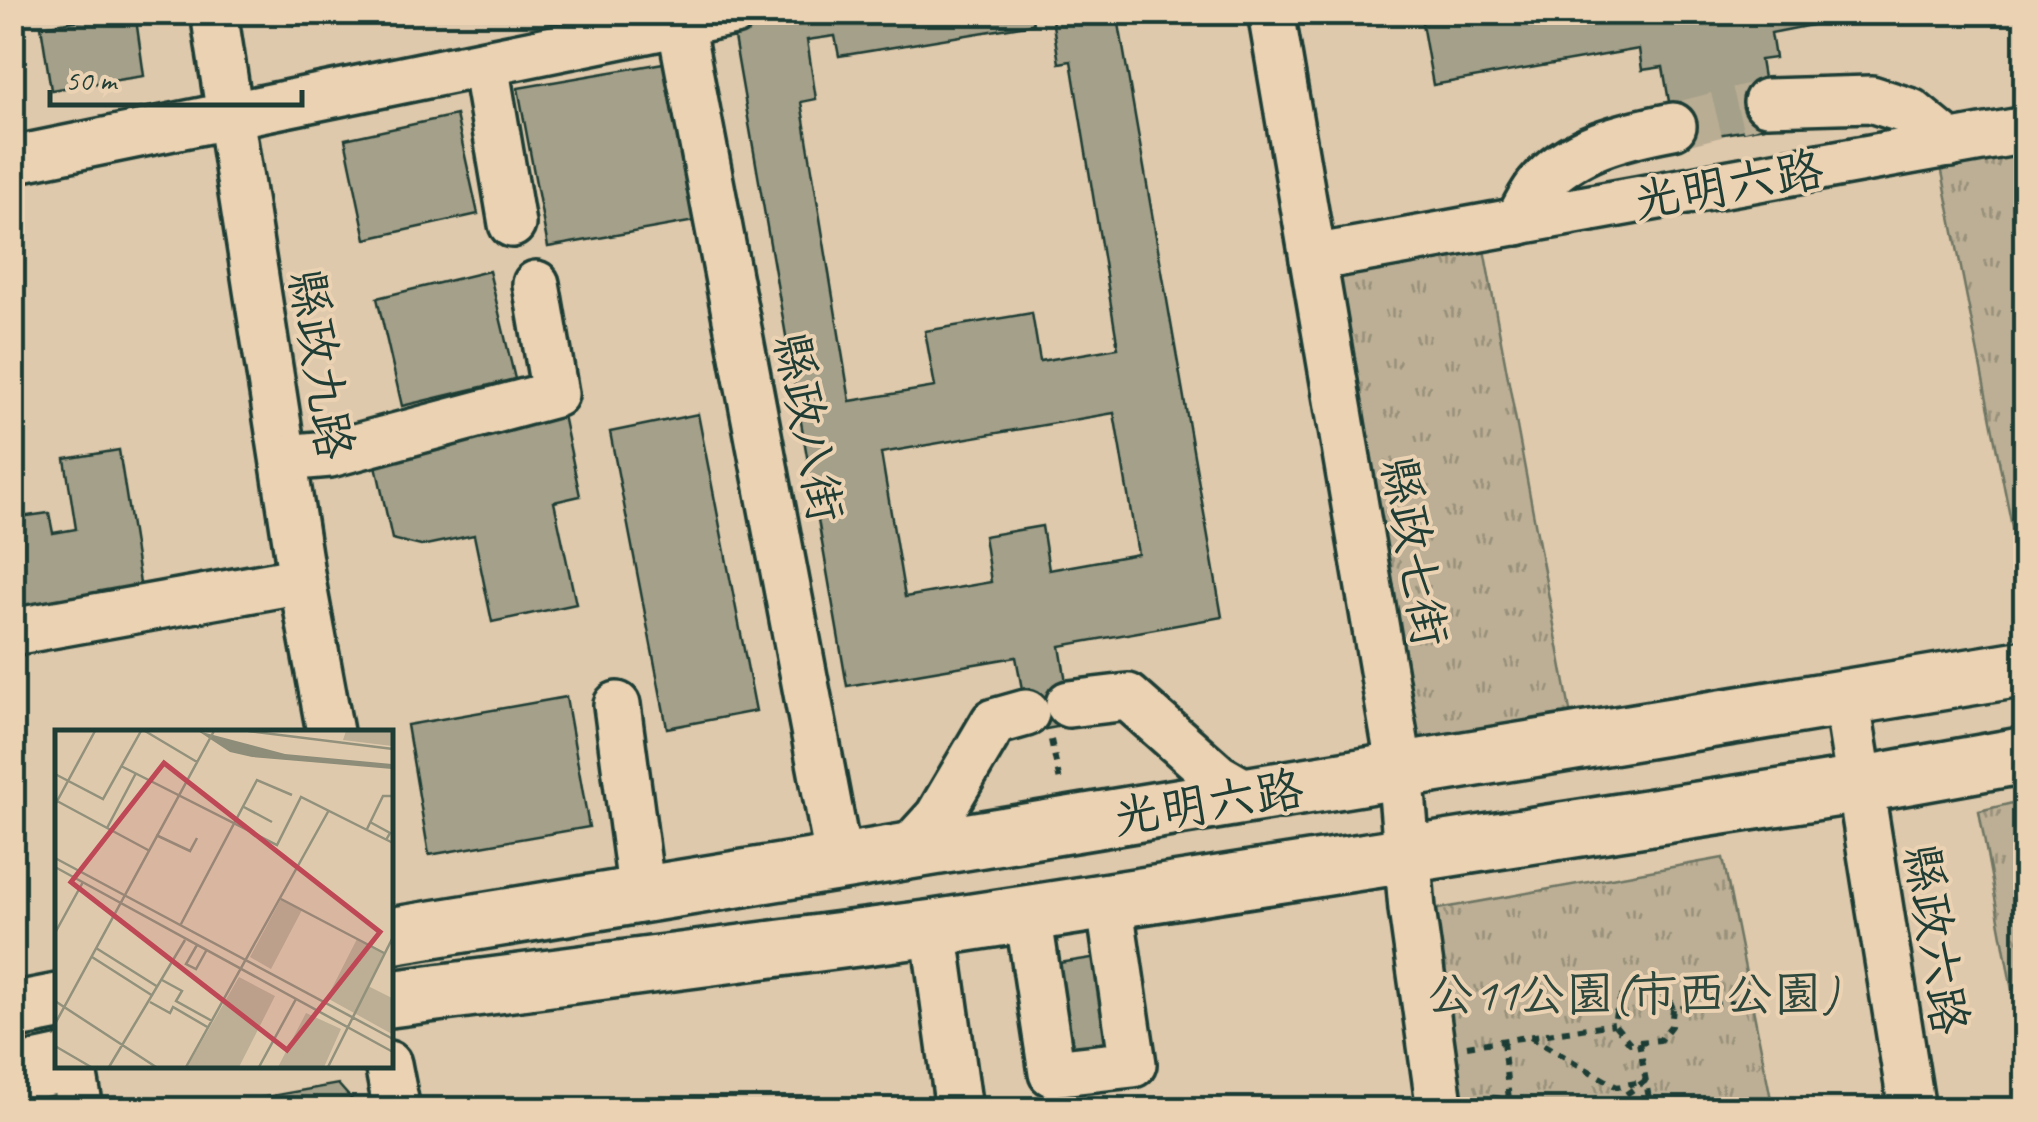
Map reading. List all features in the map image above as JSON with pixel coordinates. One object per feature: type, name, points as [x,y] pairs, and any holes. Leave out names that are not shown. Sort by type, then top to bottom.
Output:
[{"type":"main road","name":"光明六路","points":[[392,936],[2026,668]]},
{"type":"main road","name":"光明六路","points":[[392,999],[1028,914],[2026,755]]},
{"type":"main road","points":[[12,1011],[55,1003]]},
{"type":"main road","points":[[12,1075],[55,1066]]},
{"type":"street","name":"縣政九路","points":[[214,12],[302,580],[330,730]]},
{"type":"street","points":[[12,160],[485,64],[679,18],[734,12]]},
{"type":"street","name":"縣政七街","points":[[1271,12],[1400,770],[1412,909],[1440,1110]]},
{"type":"street","name":"縣政八街","points":[[679,18],[839,862]]},
{"type":"street","points":[[485,64],[512,224]]},
{"type":"street","points":[[1767,102],[1871,100],[1911,112],[1950,144]]},
{"type":"street","points":[[1518,222],[1538,188],[1559,167],[1615,137],[1673,126]]},
{"type":"street","name":"光明六路","points":[[1313,258],[2026,130]]},
{"type":"street","points":[[284,458],[330,454],[554,394],[536,284]]},
{"type":"street","points":[[12,632],[302,580]]},
{"type":"street","points":[[906,851],[938,817],[994,722],[1048,715],[1128,697],[1218,777],[1249,795]]},
{"type":"street","name":"縣政六路","points":[[1846,697],[1912,1110]]},
{"type":"street","points":[[616,705],[642,895]]},
{"type":"street","points":[[1028,914],[1052,1074],[1133,1064],[1108,901]]},
{"type":"street","points":[[934,928],[959,1110]]},
{"type":"street","points":[[73,1067],[80,1110]]},
{"type":"street","points":[[389,1067],[396,1110]]},
{"type":"path","points":[[1048,715],[1063,793]]},
{"type":"path","points":[[1647,986],[1667,994],[1673,1009],[1671,1026],[1660,1040],[1630,1044],[1614,1024],[1616,1006],[1624,992],[1647,986]]},
{"type":"path","points":[[1673,1009],[1756,1000]]},
{"type":"path","points":[[1432,1051],[1614,1024]]},
{"type":"path","points":[[1530,1037],[1617,1087],[1645,1080]]},
{"type":"path","points":[[1503,1040],[1510,1110]]},
{"type":"path","points":[[1640,1042],[1651,1110]]},
{"type":"path","points":[[1604,1110],[1645,1080]]},
{"type":"path","points":[[1469,1110],[1484,1098],[1508,1099],[1528,1110]]},
{"type":"green space","points":[[2025,130],[2025,593],[1937,146]]},
{"type":"green space","points":[[1480,228],[1571,716],[1395,744],[1313,258]]},
{"type":"green space","points":[[2026,800],[2025,1061],[1979,811]]},
{"type":"green space","name":"公11公園(市西公園)","points":[[1723,858],[1773,1109],[1449,1109],[1421,912]]},
{"type":"building","points":[[135,12],[144,76],[51,90],[41,26]]},
{"type":"building","points":[[292,12],[355,12],[295,25]]},
{"type":"building","points":[[806,12],[1031,12],[1033,24],[839,56],[835,36],[807,40],[816,99],[801,102],[850,401],[935,387],[925,331],[1032,313],[1040,361],[1118,348],[1071,61],[1059,63],[1051,12],[1117,12],[1222,617],[1060,646],[1073,724],[1030,732],[1016,657],[847,686],[732,26]],"holes":[[[1114,413],[1138,554],[1049,570],[1042,526],[984,536],[991,582],[905,597],[881,453]]]},
{"type":"building","points":[[1420,12],[1878,12],[1771,33],[1775,58],[1760,60],[1771,126],[1676,142],[1663,67],[1642,70],[1639,49],[1433,85]]},
{"type":"building","points":[[669,62],[695,221],[548,247],[518,88]]},
{"type":"building","points":[[456,115],[478,214],[366,239],[345,139]]},
{"type":"building","points":[[489,271],[515,379],[402,406],[377,298]]},
{"type":"building","points":[[698,414],[756,711],[667,728],[610,432]]},
{"type":"building","points":[[563,415],[580,496],[554,502],[576,604],[492,622],[474,535],[421,546],[392,539],[374,456]]},
{"type":"building","points":[[119,450],[142,596],[12,617],[12,540],[24,538],[20,517],[49,513],[53,533],[76,529],[65,459]]},
{"type":"building","points":[[566,697],[589,827],[429,855],[407,725]]},
{"type":"building","points":[[1111,955],[1126,1057],[1061,1066],[1046,965]]},
{"type":"building","points":[[338,1084],[361,1110],[192,1110]]},
{"type":"tunnel","points":[[1673,126],[1767,102]]}]
